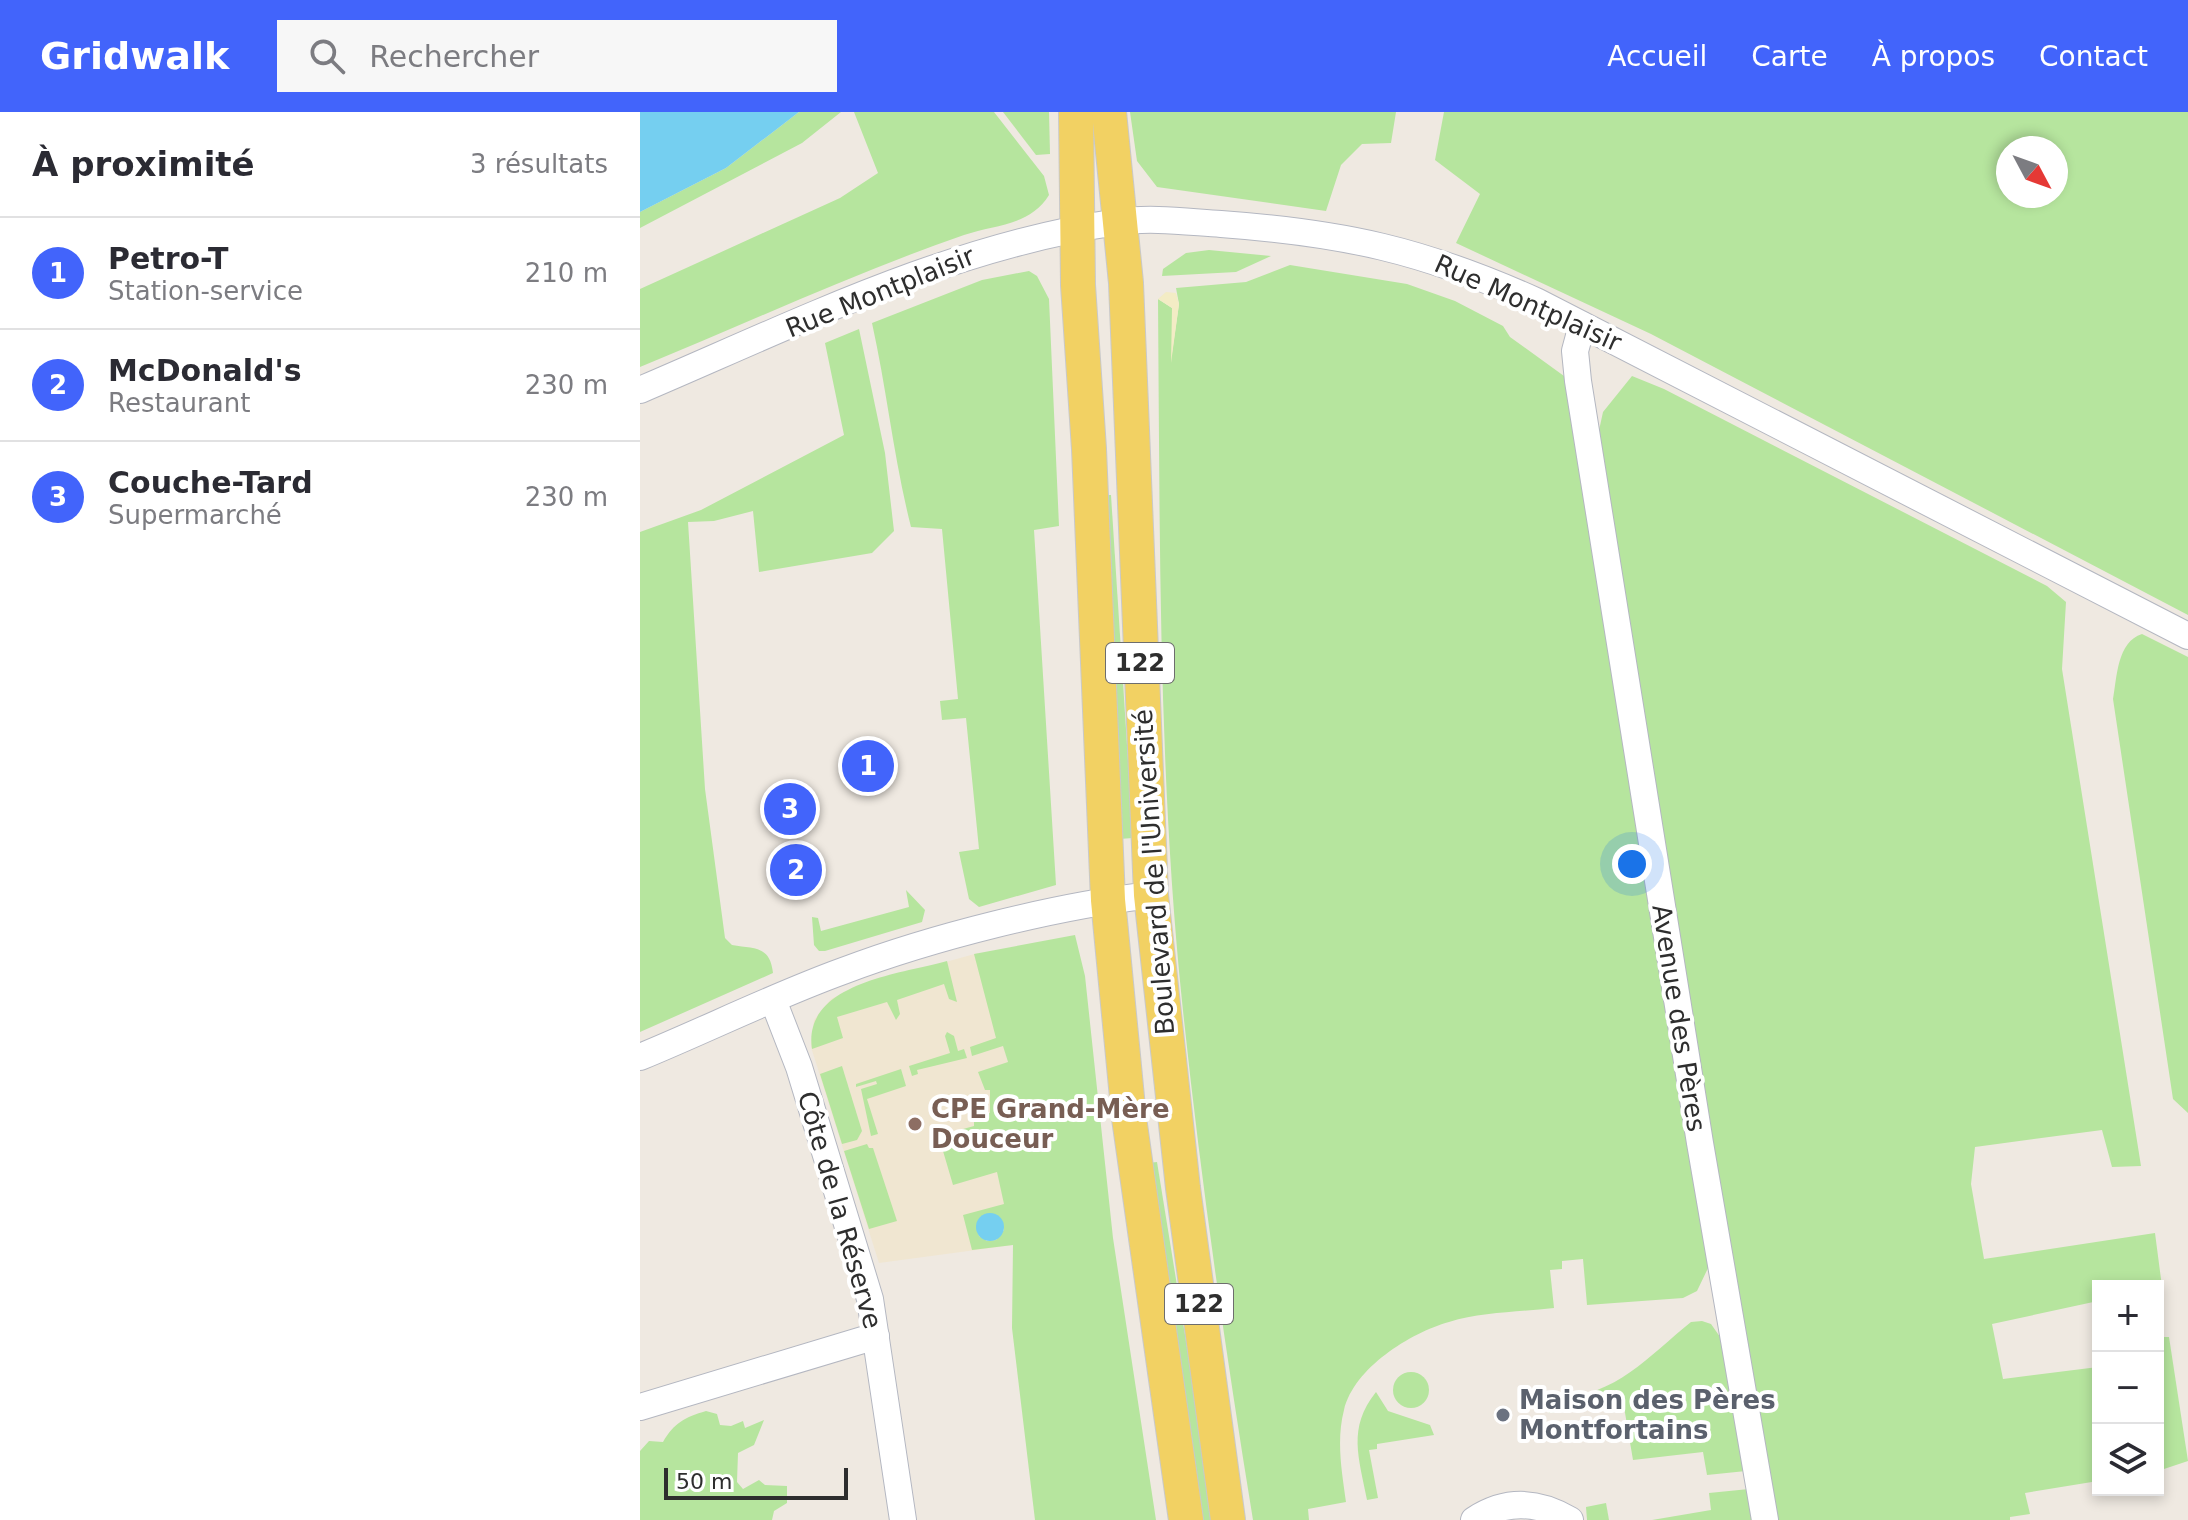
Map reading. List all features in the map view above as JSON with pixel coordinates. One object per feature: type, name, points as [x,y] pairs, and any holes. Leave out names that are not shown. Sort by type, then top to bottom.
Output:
[{"type":"main road","name":"Boulevard de l'Université","points":[[1076,112],[1078,230],[1108,900],[1129,1118],[1186,1520]]},
{"type":"main road","name":"122","points":[[1109,112],[1121,222]]},
{"type":"main road","name":"Boulevard de l'Université","points":[[1121,222],[1127,290],[1151,895],[1180,1162],[1228,1520]]},
{"type":"street","name":"Rue Montplaisir","points":[[640,390],[954,260],[1078,230],[1121,222],[1251,227],[1363,240],[1449,264],[1582,325],[2188,636]]},
{"type":"street","name":"Avenue des Pères","points":[[1582,325],[1575,351],[1580,396],[1697,1127],[1765,1520]]},
{"type":"street","points":[[640,1057],[878,959],[1108,900],[1151,895]]},
{"type":"street","name":"Côte de la Réserve","points":[[773,1000],[799,1067],[866,1283],[903,1520]]},
{"type":"street","points":[[640,1407],[876,1336]]},
{"type":"street","points":[[1474,1520],[1508,1505],[1532,1504],[1570,1520]]},
{"type":"shaded area","name":"CPE Grand-Mère Douceur","points":[[978,953],[1013,1081],[1013,1245],[879,1263],[811,1047],[814,1020],[831,999],[853,988]]},
{"type":"green space","points":[[799,112],[841,112],[802,143],[640,228],[640,212],[726,168]]},
{"type":"green space","points":[[854,112],[994,112],[1044,176],[1049,195],[1032,213],[1022,218],[882,265],[640,367],[640,289],[840,198],[878,173]]},
{"type":"green space","points":[[1003,112],[1049,112],[1050,154],[1036,155]]},
{"type":"green space","points":[[1130,112],[1396,112],[1391,143],[1362,144],[1341,165],[1326,211],[1157,187],[1137,161]]},
{"type":"green space","points":[[1444,112],[2188,112],[2188,615],[1651,334],[1456,243],[1480,194],[1435,160]]},
{"type":"green space","points":[[1209,250],[1271,256],[1236,272],[1162,276],[1163,269],[1186,253]]},
{"type":"green space","points":[[1290,265],[1407,284],[1455,301],[1503,326],[1510,337],[1564,376],[1709,1266],[1697,1291],[1683,1298],[1587,1305],[1583,1259],[1562,1261],[1562,1269],[1550,1270],[1554,1308],[1475,1316],[1418,1334],[1371,1367],[1350,1395],[1340,1433],[1346,1502],[1308,1509],[1309,1520],[1253,1520],[1205,1196],[1174,914],[1164,738],[1158,299],[1172,308],[1172,353],[1179,304],[1176,288],[1246,282]]},
{"type":"green space","points":[[1029,271],[1037,276],[1049,299],[1059,526],[1034,530],[1056,885],[979,907],[969,899],[959,852],[979,849],[966,718],[942,720],[940,701],[958,699],[942,529],[911,527],[872,323],[982,280]]},
{"type":"green space","points":[[859,329],[885,453],[894,531],[872,553],[759,572],[753,511],[714,521],[688,522],[705,789],[725,938],[732,945],[765,953],[773,973],[640,1032],[640,532],[701,510],[844,435],[825,343]]},
{"type":"green space","points":[[1632,376],[1664,389],[2047,586],[2066,602],[2062,669],[2141,1166],[2112,1167],[2102,1130],[1975,1147],[1971,1184],[1984,1259],[2155,1233],[2161,1280],[2092,1280],[2092,1302],[1992,1324],[2003,1379],[2092,1368],[2092,1482],[2025,1493],[2030,1514],[2010,1517],[2010,1520],[1778,1520],[1715,1162],[1598,435],[1603,412]]},
{"type":"green space","points":[[1105,495],[1111,495],[1133,838],[1119,839]]},
{"type":"green space","points":[[2142,634],[2188,657],[2188,1113],[2173,1099],[2113,699],[2123,652],[2127,644]]},
{"type":"green space","points":[[906,890],[925,910],[922,922],[825,951],[819,951],[814,945],[812,917],[818,918],[821,931],[909,907]]},
{"type":"green space","points":[[1075,935],[1085,976],[1113,1238],[1156,1520],[1035,1520],[1012,1328],[1013,1245],[972,1250],[963,1215],[1004,1204],[997,1172],[953,1185],[943,1151],[945,1134],[974,1126],[974,1118],[990,1113],[990,1090],[985,1090],[978,1072],[1008,1062],[1003,1046],[972,1056],[970,1047],[996,1038],[974,954]],"holes":[[[992,1214],[1000,1218],[1004,1230],[996,1240],[987,1241],[979,1236],[977,1227]]]},
{"type":"green space","points":[[947,961],[957,1002],[949,999],[944,984],[897,1000],[900,1014],[896,1020],[887,1002],[837,1017],[843,1038],[812,1049],[813,1027],[822,1009],[838,996],[881,977]]},
{"type":"green space","points":[[947,1032],[954,1036],[958,1051],[964,1049],[967,1058],[917,1070],[918,1074],[912,1076],[909,1066],[950,1053],[945,1036]]},
{"type":"green space","points":[[842,1066],[862,1131],[857,1140],[842,1144],[820,1074]]},
{"type":"green space","points":[[901,1069],[906,1086],[867,1099],[878,1134],[871,1136],[861,1089],[877,1084],[876,1081],[856,1087],[856,1084]]},
{"type":"green space","points":[[867,1144],[873,1148],[897,1221],[869,1229],[844,1151]]},
{"type":"green space","points":[[1157,1162],[1215,1520],[1201,1520],[1148,1163]]},
{"type":"green space","points":[[1691,1322],[1711,1324],[1725,1344],[1746,1471],[1707,1475],[1703,1452],[1633,1460],[1623,1401],[1549,1413],[1546,1396],[1589,1393],[1608,1385],[1642,1364]]},
{"type":"green space","points":[[2164,1337],[2169,1337],[2188,1461],[2164,1469]]},
{"type":"green space","points":[[1411,1372],[1424,1377],[1429,1390],[1424,1403],[1411,1408],[1398,1403],[1393,1390],[1398,1377]]},
{"type":"green space","points":[[1376,1392],[1388,1411],[1430,1425],[1434,1435],[1377,1444],[1377,1449],[1369,1450],[1378,1498],[1367,1500],[1358,1431],[1367,1405]]},
{"type":"green space","points":[[706,1411],[717,1414],[720,1425],[731,1426],[743,1421],[745,1428],[764,1420],[754,1445],[738,1453],[737,1482],[743,1489],[759,1480],[765,1485],[787,1486],[787,1503],[774,1511],[772,1520],[640,1520],[640,1451],[649,1441],[663,1442],[681,1422]]},
{"type":"green space","points":[[1749,1489],[1755,1520],[1652,1520],[1711,1510],[1709,1493]]},
{"type":"green space","points":[[1606,1503],[1609,1520],[1587,1520],[1586,1507]]},
{"type":"sand","points":[[1166,292],[1176,293],[1179,304],[1171,363],[1172,308],[1158,299]]},
{"type":"water","points":[[640,112],[799,112],[726,168],[640,212]]},
{"type":"water","points":[[990,1213],[1000,1217],[1004,1227],[1000,1237],[990,1241],[980,1237],[976,1227],[980,1217]]},
{"type":"place","name":"Petro-T","points":[[868,766]]},
{"type":"place","name":"Couche-Tard","points":[[790,809]]},
{"type":"place","name":"McDonald's","points":[[796,870]]},
{"type":"place","name":"CPE Grand-Mère Douceur","points":[[915,1124]]},
{"type":"place","name":"Maison des Pères Montfortains","points":[[1503,1415]]}]
